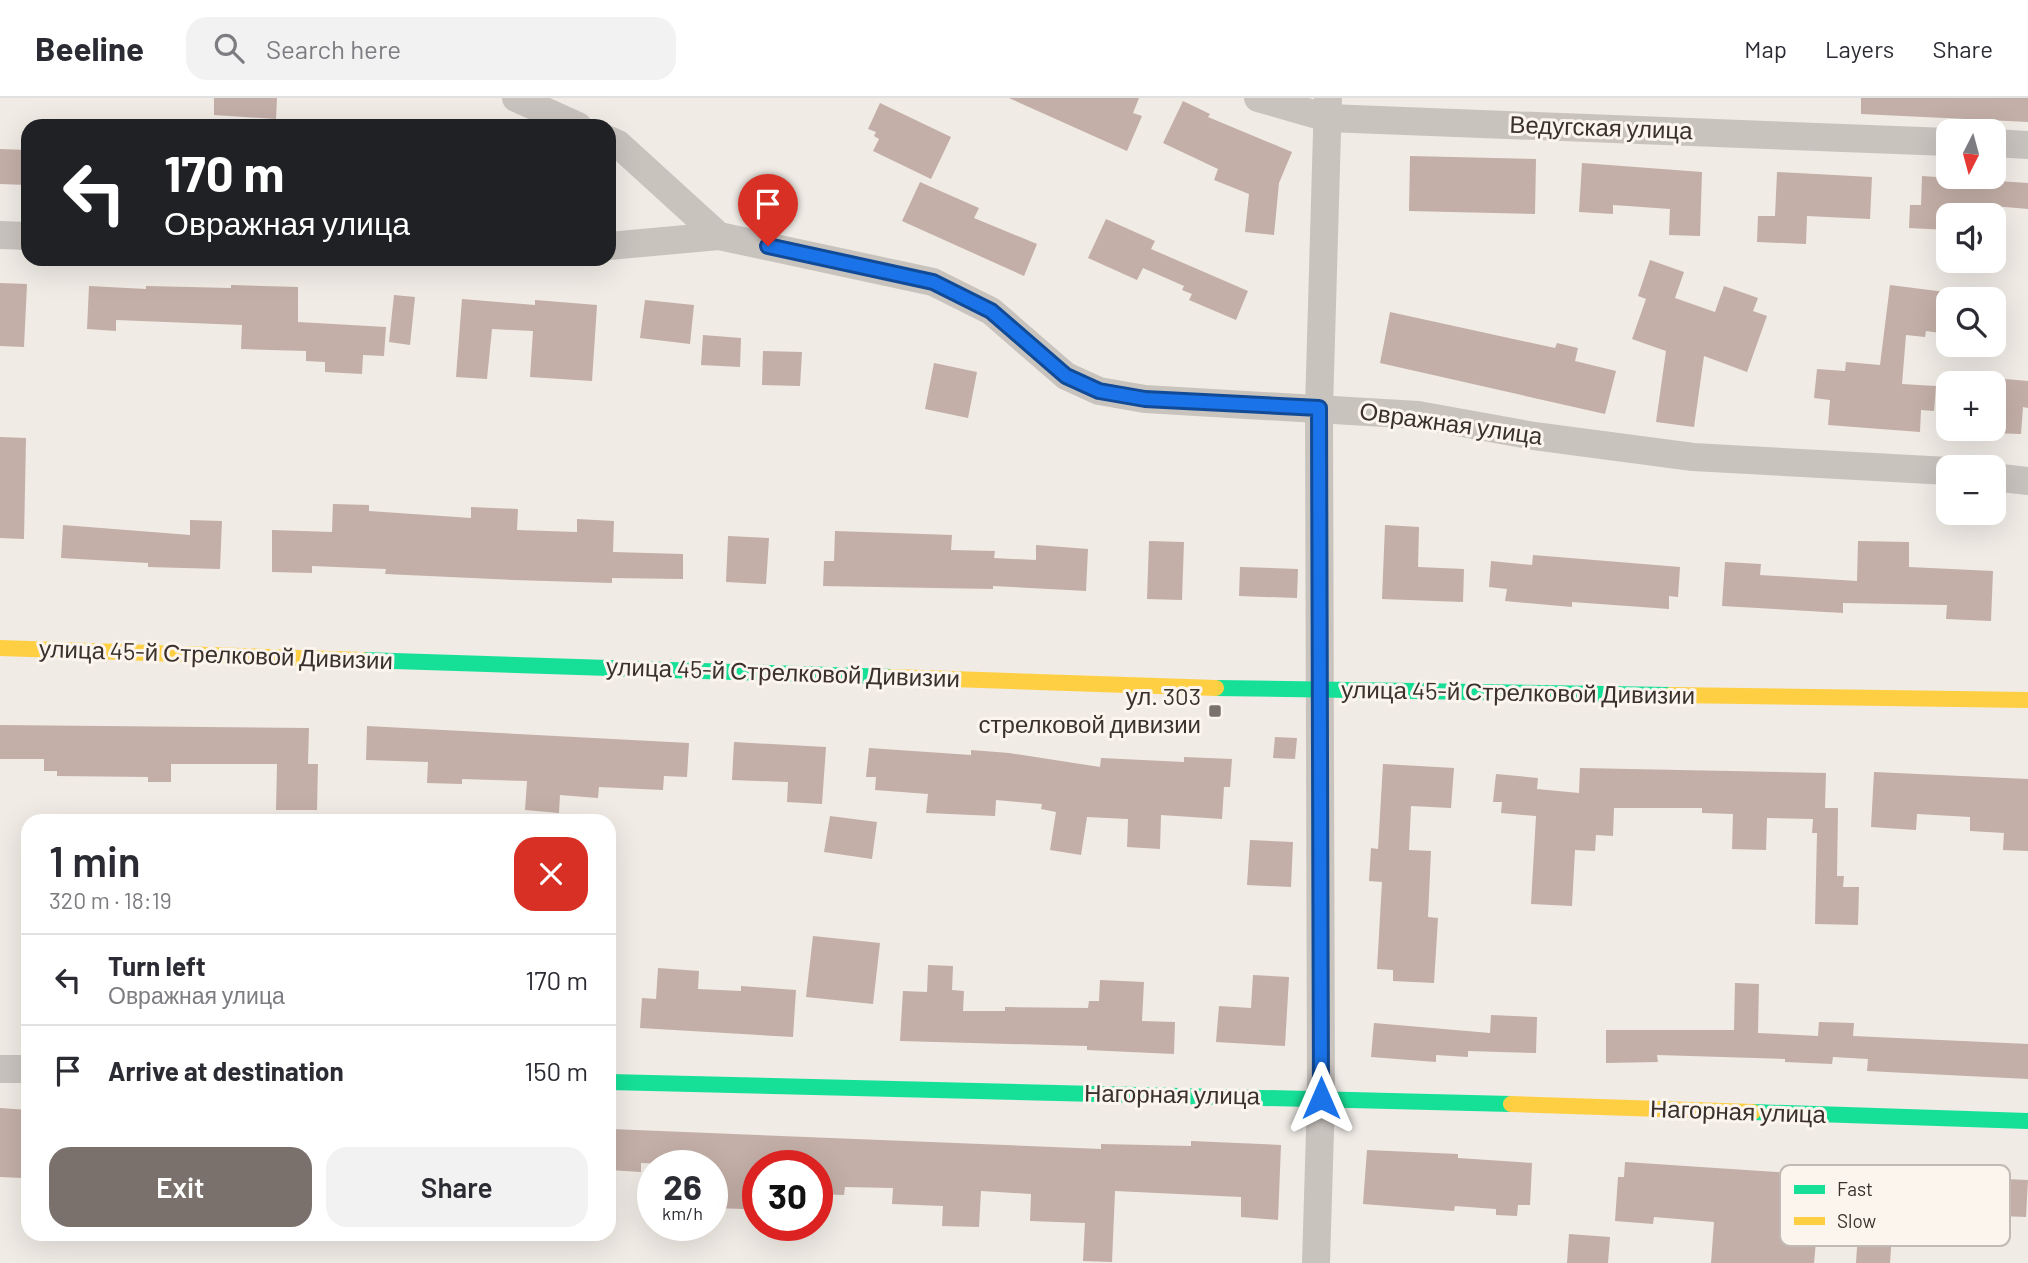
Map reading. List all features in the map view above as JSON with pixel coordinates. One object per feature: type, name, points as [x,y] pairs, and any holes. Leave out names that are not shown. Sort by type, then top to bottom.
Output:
[{"type":"main road","name":"улица 45-й Стрелковой Дивизии","points":[[0,648],[1319,691],[2028,700]]},
{"type":"main road","name":"Нагорная улица","points":[[616,1082],[1321,1098],[2028,1121]]},
{"type":"street","points":[[516,98],[562,119]]},
{"type":"street","name":"Ведугская улица","points":[[1258,98],[1328,108],[1936,141]]},
{"type":"street","points":[[1316,1263],[1321,1098],[1319,408],[1328,108]]},
{"type":"street","points":[[616,143],[719,236]]},
{"type":"street","points":[[2006,144],[2028,145]]},
{"type":"street","points":[[0,235],[21,236]]},
{"type":"street","points":[[616,245],[719,236]]},
{"type":"street","name":"Овражная улица","points":[[719,236],[933,282],[991,311],[1066,376],[1099,391],[1145,399],[1418,415],[1534,436],[1693,457],[1936,470]]},
{"type":"street","points":[[2006,478],[2028,481]]},
{"type":"street","points":[[0,1069],[21,1069]]},
{"type":"building","points":[[214,98],[277,98],[276,119],[214,115]]},
{"type":"building","points":[[1009,98],[1139,98],[1133,113],[1142,116],[1127,151]]},
{"type":"building","points":[[1861,98],[2028,98],[2028,122],[1861,114]]},
{"type":"building","points":[[1183,101],[1210,114],[1208,117],[1292,152],[1279,183],[1274,235],[1245,232],[1249,194],[1214,180],[1218,169],[1163,143]]},
{"type":"building","points":[[880,103],[951,137],[931,179],[873,151],[879,139],[874,136],[876,132],[868,129]]},
{"type":"building","points":[[0,149],[21,150],[21,185],[0,184]]},
{"type":"building","points":[[1410,156],[1536,159],[1535,214],[1409,211]]},
{"type":"building","points":[[1582,163],[1702,172],[1700,236],[1669,235],[1670,209],[1613,205],[1613,214],[1579,212]]},
{"type":"building","points":[[1777,172],[1872,177],[1870,219],[1807,216],[1806,244],[1757,242],[1758,216],[1775,216]]},
{"type":"building","points":[[1922,176],[1936,177],[1936,189],[2006,189],[2006,182],[2028,183],[2028,209],[2006,207],[2006,203],[1936,203],[1936,229],[1909,228],[1910,205],[1921,205]]},
{"type":"building","points":[[920,182],[979,208],[974,218],[1037,244],[1024,276],[902,221]]},
{"type":"building","points":[[1106,219],[1155,241],[1151,249],[1248,291],[1236,320],[1189,300],[1192,294],[1182,290],[1184,286],[1143,268],[1137,280],[1088,258]]},
{"type":"building","points":[[1650,260],[1684,272],[1675,298],[1715,312],[1724,286],[1758,298],[1753,311],[1767,316],[1747,372],[1704,356],[1694,427],[1656,422],[1666,351],[1632,339],[1646,299],[1638,296]]},
{"type":"building","points":[[0,283],[27,284],[24,347],[0,346]]},
{"type":"building","points":[[231,285],[298,287],[298,322],[386,327],[384,356],[363,355],[362,374],[325,372],[325,362],[306,361],[306,351],[241,349],[242,325],[116,320],[116,331],[87,329],[89,286],[146,289],[146,286],[231,288]]},
{"type":"building","points":[[1890,285],[1936,291],[1936,332],[1926,331],[1925,337],[1906,335],[1902,384],[1936,386],[1934,411],[1921,410],[1920,432],[1828,425],[1830,400],[1814,398],[1817,369],[1845,371],[1846,362],[1880,365]]},
{"type":"building","points":[[394,295],[415,297],[410,345],[389,342]]},
{"type":"building","points":[[462,299],[535,305],[535,300],[597,305],[592,381],[530,377],[533,331],[492,329],[487,379],[456,377]]},
{"type":"building","points":[[645,300],[694,305],[690,344],[640,338]]},
{"type":"building","points":[[1390,312],[1555,348],[1557,343],[1578,348],[1575,361],[1616,371],[1605,414],[1380,363]]},
{"type":"building","points":[[703,335],[741,338],[740,367],[701,365]]},
{"type":"building","points":[[763,351],[802,352],[800,386],[762,385]]},
{"type":"building","points":[[934,363],[977,372],[968,418],[925,409]]},
{"type":"building","points":[[2006,379],[2028,381],[2028,408],[2023,407],[2021,434],[2006,433]]},
{"type":"building","points":[[0,437],[26,438],[24,539],[0,538]]},
{"type":"building","points":[[333,504],[369,505],[369,511],[471,518],[471,507],[518,509],[517,530],[577,532],[577,519],[614,521],[613,552],[683,554],[683,579],[612,578],[612,583],[514,580],[385,574],[386,569],[312,566],[312,573],[272,572],[272,530],[332,532]]},
{"type":"building","points":[[190,520],[222,521],[220,569],[148,567],[148,563],[61,558],[63,525],[190,535]]},
{"type":"building","points":[[1385,525],[1419,527],[1418,567],[1464,569],[1463,602],[1382,599]]},
{"type":"building","points":[[835,531],[952,535],[951,550],[995,551],[994,558],[1036,560],[1036,545],[1088,549],[1086,591],[993,586],[993,589],[823,586],[824,561],[834,561]]},
{"type":"building","points":[[728,536],[769,538],[766,584],[726,582]]},
{"type":"building","points":[[1149,541],[1184,542],[1182,600],[1147,599]]},
{"type":"building","points":[[1858,541],[1909,542],[1909,567],[1993,571],[1991,621],[1946,619],[1947,605],[1843,603],[1843,613],[1722,606],[1725,562],[1761,564],[1760,575],[1857,581]]},
{"type":"building","points":[[1533,555],[1680,567],[1678,597],[1669,596],[1669,609],[1572,602],[1572,607],[1505,601],[1507,589],[1489,587],[1491,561],[1532,565]]},
{"type":"building","points":[[1240,567],[1298,569],[1297,598],[1239,596]]},
{"type":"building","points":[[0,725],[309,728],[308,764],[318,764],[317,810],[276,810],[277,764],[171,764],[171,782],[148,782],[148,777],[57,776],[57,771],[44,771],[44,759],[0,759]]},
{"type":"building","points":[[367,726],[689,743],[687,777],[664,776],[663,790],[599,787],[598,798],[560,795],[559,813],[525,810],[527,781],[462,779],[462,784],[427,783],[428,762],[366,760]]},
{"type":"building","points":[[1275,737],[1297,738],[1295,759],[1273,758]]},
{"type":"building","points":[[734,742],[826,747],[822,804],[787,802],[788,782],[732,780]]},
{"type":"building","points":[[869,748],[971,755],[971,750],[1009,753],[1100,767],[1101,758],[1184,762],[1184,757],[1232,759],[1230,787],[1224,787],[1222,819],[1161,815],[1160,849],[1127,847],[1128,819],[1087,817],[1081,855],[1050,850],[1056,812],[1041,809],[1042,804],[996,800],[995,816],[926,813],[928,794],[875,790],[876,777],[866,777]]},
{"type":"building","points":[[1383,764],[1454,768],[1451,808],[1411,806],[1409,850],[1431,851],[1428,917],[1438,918],[1434,983],[1393,981],[1393,970],[1377,969],[1382,882],[1369,881],[1371,848],[1378,849]]},
{"type":"building","points":[[1580,768],[1826,773],[1825,808],[1838,808],[1837,876],[1844,876],[1843,887],[1859,887],[1858,925],[1815,924],[1817,833],[1812,833],[1813,819],[1767,818],[1766,850],[1732,849],[1733,814],[1702,813],[1702,808],[1614,808],[1613,836],[1596,835],[1595,851],[1575,850],[1572,906],[1531,904],[1536,816],[1501,813],[1502,802],[1493,802],[1496,774],[1538,778],[1537,789],[1579,793]]},
{"type":"building","points":[[1874,772],[2028,779],[2028,851],[2003,850],[2004,833],[1970,831],[1970,817],[1917,814],[1916,830],[1871,827]]},
{"type":"building","points":[[830,816],[877,822],[872,859],[824,852]]},
{"type":"building","points":[[1250,840],[1293,842],[1291,887],[1247,885]]},
{"type":"building","points":[[813,936],[880,943],[873,1004],[806,997]]},
{"type":"building","points":[[928,965],[953,966],[952,990],[964,991],[963,1011],[1005,1011],[1005,1007],[1088,1008],[1089,1001],[1099,1001],[1100,980],[1144,982],[1142,1021],[1175,1022],[1174,1054],[1087,1050],[1087,1046],[900,1041],[903,991],[927,992]]},
{"type":"building","points":[[658,968],[699,971],[698,989],[741,991],[741,986],[796,990],[793,1037],[640,1028],[642,998],[656,999]]},
{"type":"building","points":[[1253,975],[1289,977],[1285,1046],[1216,1042],[1219,1006],[1251,1008]]},
{"type":"building","points":[[1735,983],[1759,984],[1758,1033],[1818,1036],[1819,1022],[1854,1023],[1853,1036],[2028,1044],[2028,1079],[1867,1071],[1868,1059],[1833,1057],[1832,1064],[1785,1062],[1785,1059],[1657,1055],[1658,1062],[1606,1063],[1606,1030],[1734,1030]]},
{"type":"building","points":[[1491,1015],[1537,1017],[1536,1053],[1468,1051],[1468,1057],[1436,1055],[1436,1062],[1371,1057],[1374,1023],[1490,1033]]},
{"type":"building","points":[[0,1108],[21,1110],[21,1178],[0,1177]]},
{"type":"building","points":[[616,1129],[1101,1149],[1101,1144],[1191,1146],[1191,1141],[1281,1145],[1278,1220],[1241,1217],[1241,1197],[1115,1191],[1112,1262],[1083,1261],[1085,1223],[1030,1221],[1031,1194],[981,1191],[979,1227],[942,1226],[943,1206],[892,1204],[893,1188],[845,1187],[844,1195],[833,1195],[833,1150],[742,1150],[742,1209],[728,1208],[728,1150],[637,1150],[637,1172],[616,1170]]},
{"type":"building","points":[[1367,1150],[1458,1154],[1458,1158],[1532,1163],[1530,1205],[1518,1205],[1517,1216],[1496,1215],[1496,1209],[1455,1206],[1454,1211],[1363,1204]]},
{"type":"building","points":[[1625,1162],[1780,1172],[1780,1246],[1816,1246],[1814,1263],[1711,1263],[1714,1222],[1654,1217],[1653,1224],[1615,1221],[1618,1177],[1624,1177]]},
{"type":"building","points":[[2010,1179],[2028,1180],[2026,1217],[2010,1216]]},
{"type":"building","points":[[1569,1234],[1610,1237],[1608,1263],[1567,1263]]},
{"type":"building","points":[[1857,1246],[1891,1246],[1890,1263],[1856,1263]]},
{"type":"traffic: fast","points":[[363,660],[892,677]]},
{"type":"traffic: fast","points":[[1216,688],[1671,695]]},
{"type":"traffic: fast","points":[[616,1082],[1511,1104]]},
{"type":"traffic: fast","points":[[1753,1112],[2028,1121]]},
{"type":"traffic: slow","points":[[0,648],[363,660]]},
{"type":"traffic: slow","points":[[892,677],[1216,688]]},
{"type":"traffic: slow","points":[[1671,695],[2028,700]]},
{"type":"traffic: slow","points":[[1511,1104],[1753,1112]]},
{"type":"place","name":"ул. 303 стрелковой дивизии","points":[[1215,711]]},
{"type":"route","points":[[768,246],[933,282],[991,311],[1066,376],[1099,391],[1145,399],[1319,408],[1321,1098]]}]
